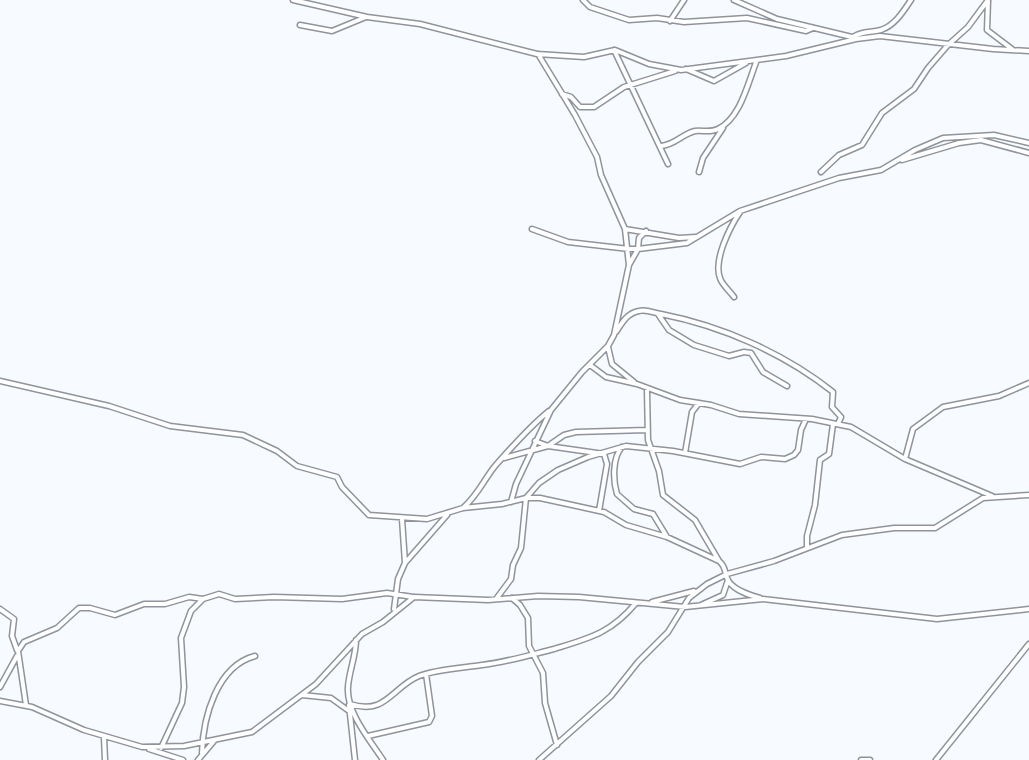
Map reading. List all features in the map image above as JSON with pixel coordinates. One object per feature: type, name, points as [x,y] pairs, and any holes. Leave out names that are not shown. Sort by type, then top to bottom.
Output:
[{"type":"street","points":[[292,0],[367,17],[420,24],[537,54],[584,57],[614,50],[666,69],[684,70],[714,81],[749,62]]},
{"type":"street","points":[[583,0],[590,8],[617,14],[627,20],[747,18],[806,31],[813,28]]},
{"type":"street","points":[[670,21],[684,0]]},
{"type":"street","points":[[734,0],[777,19],[855,38]]},
{"type":"street","points":[[855,38],[860,32],[883,29],[902,14],[911,0]]},
{"type":"street","points":[[821,172],[839,155],[862,145],[882,113],[914,89],[948,45],[968,27],[988,0]]},
{"type":"street","points":[[988,0],[987,30],[1014,51]]},
{"type":"street","points":[[300,25],[332,31],[367,17]]},
{"type":"street","points":[[561,94],[571,97],[580,107],[594,107],[630,85],[684,70],[749,62],[855,38],[880,36],[948,45],[1029,51]]},
{"type":"street","points":[[614,50],[668,164]]},
{"type":"street","points":[[537,54],[592,147],[601,175],[625,229],[629,265],[614,335]]},
{"type":"street","points":[[699,172],[708,148],[736,113],[757,60]]},
{"type":"street","points":[[661,146],[676,143],[694,131],[717,130],[725,125]]},
{"type":"street","points":[[899,162],[915,150],[943,138],[994,135],[1029,143]]},
{"type":"street","points":[[532,229],[568,242],[629,249],[679,246],[700,237],[740,211],[839,178],[881,170],[959,143],[981,140],[1029,153]]},
{"type":"street","points":[[734,297],[719,273],[726,233],[740,211]]},
{"type":"street","points":[[625,229],[680,238],[700,237]]},
{"type":"street","points":[[629,265],[638,249],[639,238],[646,231]]},
{"type":"street","points":[[463,508],[476,497],[493,470],[527,430],[551,410],[608,346],[624,319],[644,310],[709,327],[752,343],[796,366],[833,392],[832,407],[841,417],[835,424],[829,454],[820,463],[815,505],[807,536],[807,548]]},
{"type":"street","points":[[657,314],[669,330],[694,345],[734,357],[744,352],[751,353],[763,372],[786,386]]},
{"type":"street","points":[[608,346],[612,364],[647,390],[739,414],[806,419],[857,430],[904,459],[927,466],[967,488],[993,496]]},
{"type":"street","points":[[590,365],[606,377],[637,384]]},
{"type":"street","points":[[0,381],[109,406],[170,426],[243,435],[277,452],[297,466],[337,477],[342,487],[369,515],[427,519],[447,515],[463,508],[526,498],[599,511],[626,525],[667,537],[719,561]]},
{"type":"street","points":[[904,459],[913,429],[940,409],[999,396],[1028,385]]},
{"type":"street","points":[[647,390],[647,430],[664,498],[698,523],[727,576],[745,594],[763,599],[937,619],[1029,609]]},
{"type":"street","points":[[685,453],[692,411],[700,403]]},
{"type":"street","points":[[511,502],[530,452],[551,410]]},
{"type":"street","points":[[496,599],[511,579],[513,565],[521,548],[526,498],[551,474],[601,452],[622,447],[685,453],[740,464],[760,457],[785,459],[794,455],[798,450],[801,430],[806,419]]},
{"type":"street","points":[[504,458],[548,446],[564,435],[576,432],[647,430]]},
{"type":"street","points":[[536,441],[548,446],[601,452],[606,457],[607,464],[599,511]]},
{"type":"street","points":[[622,447],[615,463],[617,494],[634,509],[653,514],[667,537]]},
{"type":"street","points":[[647,603],[682,596],[727,576],[847,533],[894,528],[935,528],[978,500],[993,496],[1029,495]]},
{"type":"street","points":[[394,610],[398,579],[405,563],[447,515]]},
{"type":"street","points":[[402,519],[405,563]]},
{"type":"street","points":[[697,606],[723,595],[727,576]]},
{"type":"street","points":[[539,760],[585,723],[620,687],[638,662],[668,632],[689,598],[698,590]]},
{"type":"street","points":[[0,687],[24,642],[57,628],[79,608],[90,608],[115,615],[144,604],[165,604],[190,597],[203,599],[219,594],[235,599],[285,597],[330,599],[397,594],[414,597],[496,599],[570,597],[685,607],[763,599]]},
{"type":"street","points":[[142,747],[161,748],[202,742],[257,730],[324,676],[356,640],[414,597]]},
{"type":"street","points":[[511,598],[520,604],[528,618],[529,646],[532,656],[543,673],[545,703],[557,745]]},
{"type":"street","points":[[161,748],[182,703],[184,687],[181,638],[191,611],[203,599]]},
{"type":"street","points":[[350,702],[360,707],[374,706],[390,698],[410,680],[426,674],[532,656],[594,638],[615,625],[637,602]]},
{"type":"street","points":[[0,609],[12,616],[12,636],[18,653],[26,705]]},
{"type":"street","points":[[355,760],[349,711],[349,681],[355,657],[356,640]]},
{"type":"street","points":[[936,760],[1029,644]]},
{"type":"street","points":[[202,753],[202,742],[210,706],[220,685],[234,666],[255,656]]},
{"type":"street","points":[[368,736],[429,722],[432,716],[426,674]]},
{"type":"street","points":[[301,695],[331,698],[349,711]]},
{"type":"street","points":[[0,701],[26,705],[104,737],[183,760]]},
{"type":"street","points":[[350,702],[383,760]]},
{"type":"street","points":[[104,737],[105,760]]},
{"type":"street","points":[[198,760],[217,738]]},
{"type":"street","points":[[164,754],[167,760]]},
{"type":"street","points":[[861,760],[870,760]]}]
